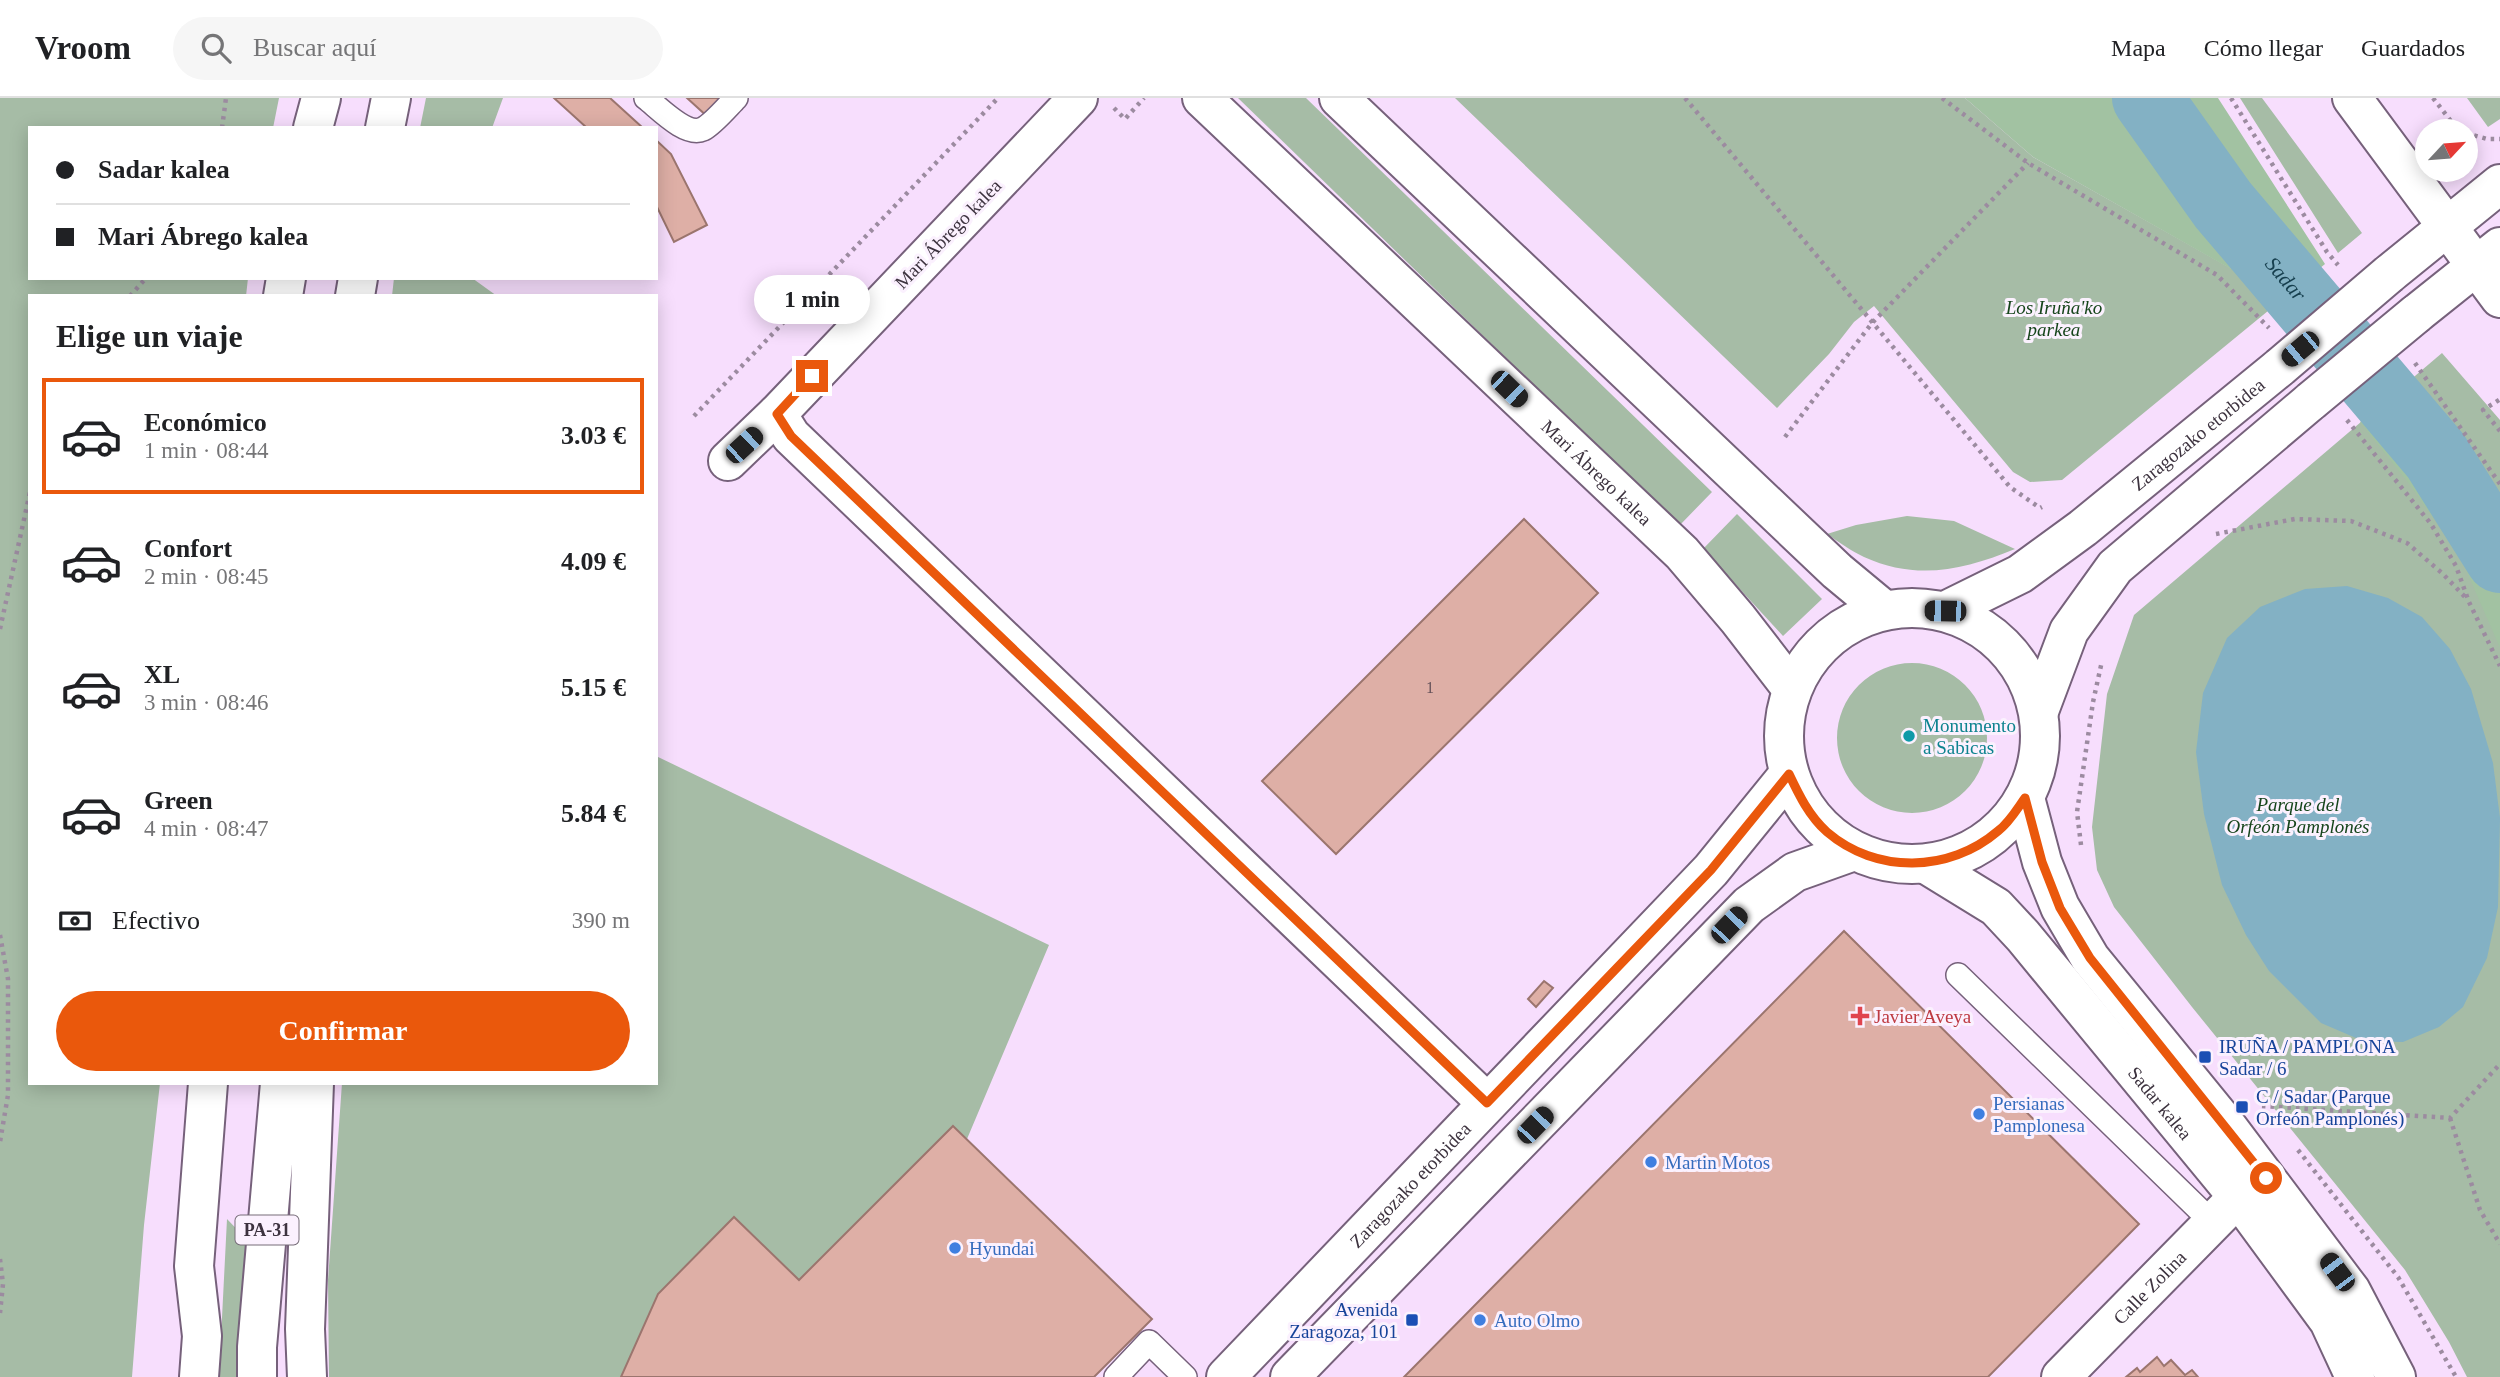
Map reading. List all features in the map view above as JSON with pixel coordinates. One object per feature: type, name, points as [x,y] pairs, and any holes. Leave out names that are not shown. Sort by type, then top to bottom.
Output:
[{"type":"main road","points":[[314,126],[321,98]]},
{"type":"main road","points":[[385,126],[391,98]]},
{"type":"main road","name":"Mari Ábrego kalea","points":[[1202,98],[1682,554],[1738,619],[1792,690]]},
{"type":"main road","points":[[1339,98],[1837,571],[1884,610]]},
{"type":"main road","points":[[2352,98],[2448,227],[2488,256],[2500,298]]},
{"type":"main road","name":"Mari Ábrego kalea","points":[[728,461],[1094,102]]},
{"type":"main road","name":"Zaragozako etorbidea","points":[[1945,611],[2020,575],[2083,528],[2500,184]]},
{"type":"main road","points":[[2039,711],[2068,631],[2115,567],[2488,256]]},
{"type":"main road","points":[[777,414],[791,436],[1487,1103]]},
{"type":"main road","points":[[1884,610],[1945,611],[1978,625],[2006,647],[2027,677],[2039,711],[2039,755],[2025,798],[2000,831],[1966,853],[1926,864],[1889,863],[1854,851],[1826,831],[1804,805],[1789,774],[1783,732],[1792,690],[1813,653],[1845,625],[1884,610]]},
{"type":"main road","name":"Zaragozako etorbidea","points":[[1226,1377],[1711,870],[1789,774]]},
{"type":"main road","name":"Sadar kalea","points":[[2025,798],[2042,862],[2060,908],[2090,958],[2223,1121],[2351,1291],[2396,1377]]},
{"type":"main road","points":[[1290,1377],[1749,905],[1796,872],[1854,851]]},
{"type":"main road","name":"Sadar kalea","points":[[1926,864],[1996,907],[2023,936],[2226,1210],[2329,1321],[2355,1377]]},
{"type":"main road","points":[[175,1377],[177,1330],[194,1266],[208,1085]]},
{"type":"main road","name":"PA-31","points":[[257,1377],[257,1347],[280,1085]]},
{"type":"main road","points":[[307,1377],[305,1329],[314,1085]]},
{"type":"main road","name":"Calle Zolina","points":[[2061,1377],[2226,1210]]},
{"type":"main road","points":[[194,1266],[202,1336],[199,1377]]},
{"type":"lane","points":[[646,98],[679,125],[692,130],[703,129],[736,98]]},
{"type":"lane","points":[[1958,975],[2226,1210]]},
{"type":"lane","points":[[1116,1377],[1149,1342],[1185,1377]]},
{"type":"path","points":[[222,126],[226,98]]},
{"type":"path","points":[[694,416],[998,98]]},
{"type":"path","points":[[1094,102],[1125,119],[1144,98]]},
{"type":"path","points":[[1685,98],[2010,487],[2040,508],[2047,505]]},
{"type":"path","points":[[1942,98],[2028,163],[2217,275],[2256,312]]},
{"type":"path","points":[[2231,98],[2327,252]]},
{"type":"path","points":[[2433,98],[2449,119]]},
{"type":"path","points":[[2478,136],[2500,139]]},
{"type":"path","points":[[1784,436],[1872,323],[2028,163]]},
{"type":"path","points":[[132,294],[144,280]]},
{"type":"path","points":[[2424,373],[2500,484]]},
{"type":"path","points":[[2498,400],[2483,410],[2500,432]]},
{"type":"path","points":[[2359,435],[2431,524],[2456,566],[2469,602],[2500,666]]},
{"type":"path","points":[[0,629],[28,501]]},
{"type":"path","points":[[2203,536],[2295,519],[2351,521],[2407,543],[2442,573],[2469,602]]},
{"type":"path","points":[[2082,849],[2077,811],[2093,702],[2103,659]]},
{"type":"path","points":[[0,935],[8,979],[8,1095],[0,1142]]},
{"type":"path","points":[[2450,1118],[2500,1064]]},
{"type":"path","points":[[2262,1106],[2450,1118]]},
{"type":"path","points":[[2450,1118],[2480,1210],[2500,1244]]},
{"type":"path","points":[[0,1259],[3,1284],[0,1313]]},
{"type":"green space","points":[[0,98],[279,98],[273,126],[28,126],[28,280],[248,280],[246,294],[28,294],[28,1085],[160,1085],[144,1225],[132,1377],[0,1377]]},
{"type":"green space","points":[[426,98],[503,98],[493,126],[420,126]]},
{"type":"green space","points":[[1238,98],[1306,98],[1712,492],[1679,526]]},
{"type":"green space","name":"Los Iruña'ko parkea","points":[[1455,98],[1965,98],[2033,157],[2232,269],[2274,306],[2062,480],[2030,482],[2013,472],[1874,306],[1854,322],[1829,354],[1777,408]]},
{"type":"green space","points":[[1965,98],[2218,98],[2325,264],[2274,306],[2231,269],[2033,157]]},
{"type":"green space","points":[[2240,98],[2262,98],[2362,233],[2338,253]]},
{"type":"green space","points":[[2467,98],[2500,98],[2500,119],[2488,127]]},
{"type":"green space","points":[[394,280],[475,280],[494,294],[392,294]]},
{"type":"green space","name":"Parque del Orfeón Pamplonés","points":[[2442,353],[2500,420],[2500,1377],[2467,1377],[2405,1270],[2114,907],[2097,870],[2092,827],[2107,694],[2134,615]]},
{"type":"green space","points":[[2412,378],[2500,499],[2500,648],[2460,556],[2410,485],[2360,422]]},
{"type":"green space","points":[[1737,514],[1822,599],[1783,636],[1703,549]]},
{"type":"green space","points":[[1907,516],[1954,521],[2015,549],[1959,567],[1922,571],[1903,569],[1864,557],[1827,534],[1856,525]]},
{"type":"green space","points":[[1912,663],[1941,669],[1965,685],[1981,709],[1987,738],[1981,767],[1965,791],[1941,807],[1912,813],[1883,807],[1859,791],[1843,767],[1837,738],[1843,709],[1859,685],[1883,669]]},
{"type":"green space","points":[[658,757],[1049,945],[967,1139],[953,1126],[799,1280],[734,1217],[658,1294],[621,1377],[329,1377],[328,1280],[342,1085],[658,1085]]},
{"type":"green space","points":[[227,1219],[252,1245],[243,1377],[219,1377]]},
{"type":"water","points":[[2347,586],[2388,598],[2422,617],[2450,649],[2471,689],[2493,763],[2500,818],[2498,907],[2487,958],[2463,1007],[2439,1027],[2403,1042],[2363,1041],[2321,1023],[2269,971],[2246,935],[2222,885],[2204,814],[2196,752],[2203,693],[2227,638],[2260,607],[2305,589]]},
{"type":"building","points":[[554,98],[610,98],[641,126],[585,126]]},
{"type":"building","points":[[687,98],[728,98],[709,118]]},
{"type":"building","points":[[658,142],[671,154],[707,225],[674,242],[658,209]]},
{"type":"building","points":[[1524,519],[1598,593],[1336,854],[1262,781]]},
{"type":"building","points":[[1844,931],[2139,1224],[1988,1377],[1404,1377]]},
{"type":"building","points":[[1544,981],[1553,988],[1536,1007],[1528,999]]},
{"type":"building","name":"Hyundai","points":[[953,1126],[1152,1319],[1094,1377],[621,1377],[658,1294],[734,1217],[799,1280]]},
{"type":"building","points":[[2157,1357],[2164,1366],[2171,1360],[2185,1375],[2192,1370],[2198,1377],[2126,1377],[2137,1368],[2140,1372]]},
{"type":"waterway","name":"Sadar","points":[[2147,98],[2223,205],[2436,456],[2500,558]]},
{"type":"place","name":"Monumento a Sabicas","points":[[1909,736]]},
{"type":"place","name":"Javier Aveya","points":[[1860,1016]]},
{"type":"place","name":"IRUÑA / PAMPLONA Sadar / 6","points":[[2205,1057]]},
{"type":"place","name":"C / Sadar (Parque Orfeón Pamplonés)","points":[[2242,1107]]},
{"type":"place","name":"Persianas Pamplonesa","points":[[1979,1114]]},
{"type":"place","name":"Martin Motos","points":[[1651,1162]]},
{"type":"place","name":"Hyundai","points":[[955,1248]]},
{"type":"place","name":"Avenida Zaragoza, 101","points":[[1412,1320]]},
{"type":"place","name":"Auto Olmo","points":[[1480,1320]]},
{"type":"route","points":[[812,376],[777,414],[791,436],[1487,1103],[1711,870],[1789,774],[1804,805],[1826,831],[1854,851],[1889,863],[1926,864],[1966,853],[2000,831],[2025,798],[2042,862],[2060,908],[2090,958],[2266,1178]]}]
